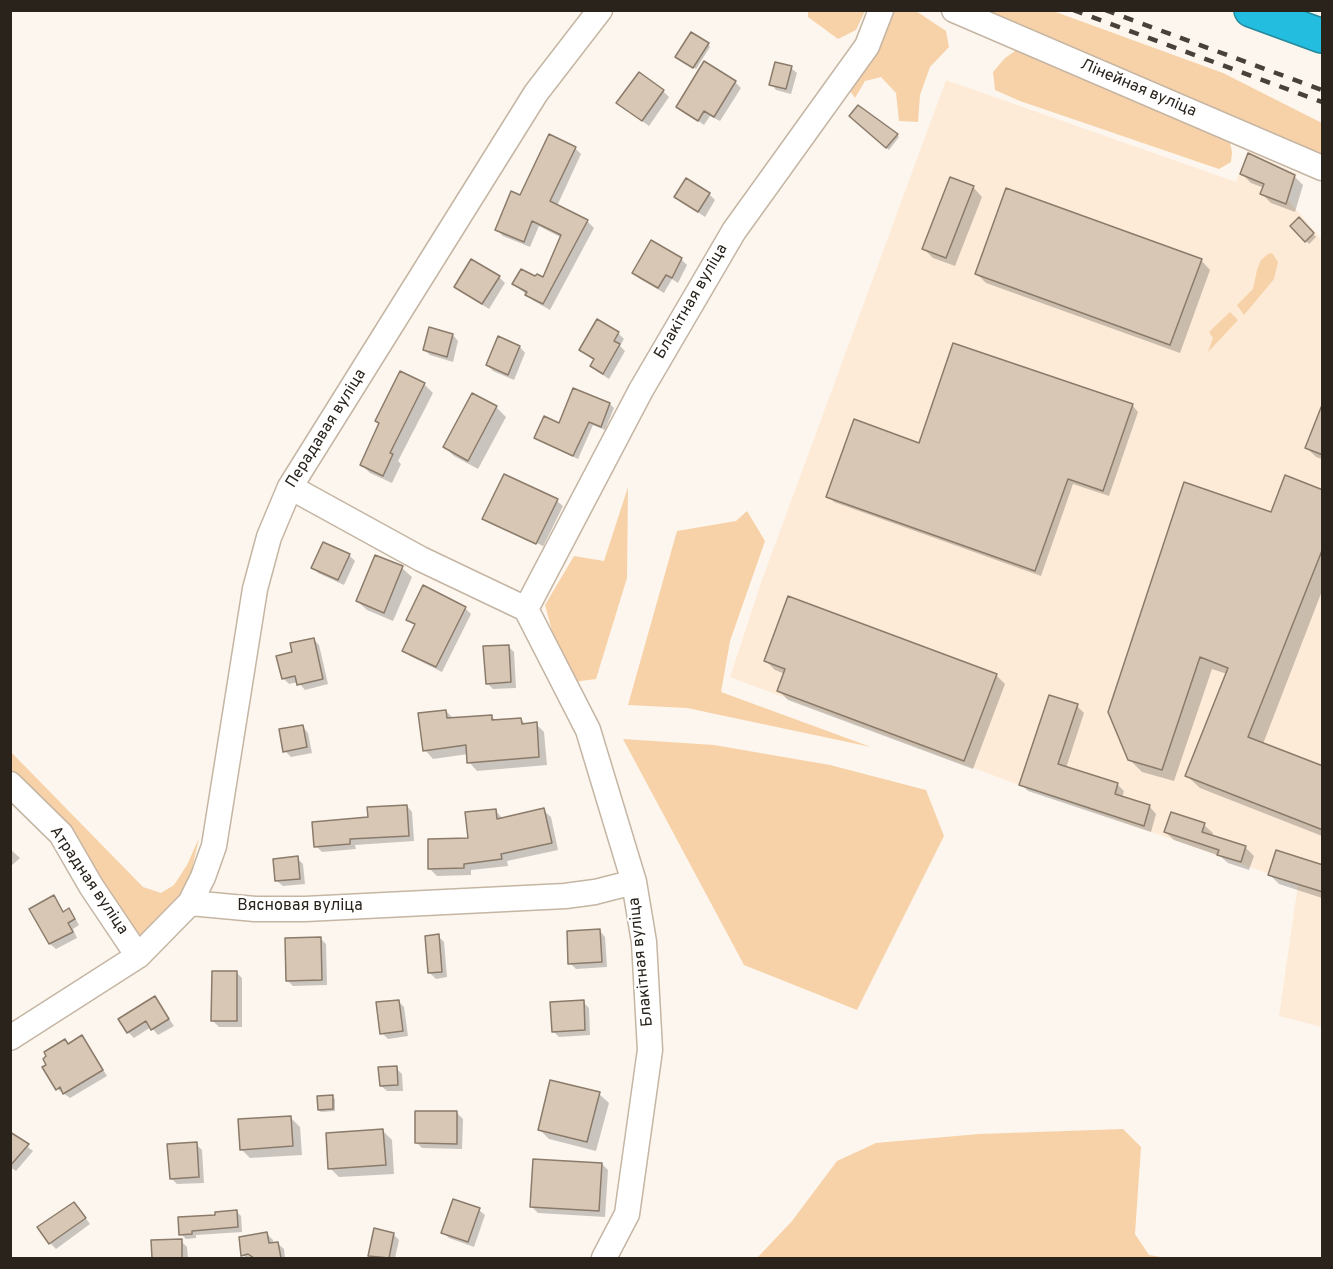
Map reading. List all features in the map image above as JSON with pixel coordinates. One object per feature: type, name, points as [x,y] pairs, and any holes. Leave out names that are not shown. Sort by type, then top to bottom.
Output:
[{"type":"highway","points":[[1251,10],[1323,36]]},
{"type":"street","name":"Перадавая вуліца","points":[[190,903],[203,877],[214,846],[255,589],[269,537],[290,487],[536,93],[600,10]]},
{"type":"street","name":"Блакітная вуліца","points":[[604,1258],[627,1214],[650,1050],[644,942],[634,882],[588,730],[526,609],[641,390],[734,231],[867,46],[881,10]]},
{"type":"street","name":"Лінейная вуліца","points":[[954,10],[1323,168]]},
{"type":"street","points":[[290,487],[421,559],[526,609]]},
{"type":"street","name":"Атрадная вуліца","points":[[10,784],[61,834],[91,886],[138,956]]},
{"type":"street","name":"Вясновая вуліца","points":[[190,903],[255,909],[377,906],[565,896],[595,892],[634,882]]},
{"type":"street","points":[[10,1038],[138,956],[190,903]]},
{"type":"shaded area","points":[[808,10],[865,11],[856,30],[838,39],[808,17]]},
{"type":"shaded area","points":[[893,11],[916,11],[946,31],[949,47],[930,67],[920,95],[918,122],[899,121],[896,93],[881,77],[865,81],[855,98],[845,84],[874,47]]},
{"type":"shaded area","points":[[954,11],[1053,11],[1223,73],[1322,123],[1322,168]]},
{"type":"shaded area","points":[[1018,49],[1229,138],[1232,152],[1231,162],[1219,169],[1020,101],[995,90],[993,72],[1005,58]]},
{"type":"shaded area","points":[[946,80],[1236,182],[1248,151],[1297,174],[1288,200],[1322,240],[1322,1027],[1279,1016],[1298,884],[1019,785],[730,677],[762,580]]},
{"type":"shaded area","points":[[1272,253],[1278,262],[1274,279],[1244,315],[1237,305],[1253,289],[1261,260]]},
{"type":"shaded area","points":[[1230,312],[1238,320],[1208,352],[1213,338],[1209,332]]},
{"type":"shaded area","points":[[628,487],[627,578],[596,679],[566,683],[545,605],[574,556],[604,561]]},
{"type":"shaded area","points":[[747,511],[765,541],[730,641],[721,692],[871,747],[687,708],[628,705],[677,531],[736,521]]},
{"type":"shaded area","points":[[623,739],[714,745],[830,765],[926,790],[944,836],[857,1010],[744,965]]},
{"type":"shaded area","points":[[10,751],[143,887],[161,893],[174,885],[187,865],[199,838],[186,896],[140,940],[126,933],[78,840],[11,769]]},
{"type":"shaded area","points":[[1123,1129],[1141,1147],[1135,1234],[1149,1255],[1167,1258],[757,1258],[792,1221],[837,1161],[876,1143],[979,1134]]},
{"type":"building","points":[[691,32],[709,43],[693,68],[675,57]]},
{"type":"building","points":[[704,61],[736,81],[714,117],[704,111],[698,121],[676,107]]},
{"type":"building","points":[[775,62],[792,66],[786,89],[769,85]]},
{"type":"building","points":[[639,72],[664,90],[642,121],[616,103]]},
{"type":"building","points":[[858,105],[898,134],[886,148],[849,116]]},
{"type":"building","points":[[549,134],[576,147],[550,201],[588,220],[543,304],[525,295],[527,292],[512,284],[521,269],[543,277],[561,235],[532,221],[524,242],[495,230],[511,191],[520,195]]},
{"type":"building","points":[[1248,153],[1295,175],[1286,204],[1260,194],[1264,184],[1240,174]]},
{"type":"building","points":[[950,177],[974,186],[946,258],[922,249]]},
{"type":"building","points":[[686,178],[710,193],[698,212],[674,197]]},
{"type":"building","points":[[1006,188],[1202,259],[1170,345],[975,274]]},
{"type":"building","points":[[1299,217],[1314,233],[1305,242],[1290,226]]},
{"type":"building","points":[[651,240],[682,258],[672,278],[666,275],[658,288],[632,273]]},
{"type":"building","points":[[471,259],[500,276],[482,304],[454,287]]},
{"type":"building","points":[[597,319],[619,332],[614,341],[620,344],[603,374],[590,366],[594,359],[579,350]]},
{"type":"building","points":[[429,327],[453,334],[447,357],[423,350]]},
{"type":"building","points":[[498,336],[520,346],[508,375],[486,365]]},
{"type":"building","points":[[953,343],[1133,404],[1103,491],[1068,479],[1035,571],[826,497],[854,419],[919,443]]},
{"type":"building","points":[[400,371],[425,383],[390,453],[393,454],[383,476],[360,465],[379,423],[375,421]]},
{"type":"building","points":[[573,388],[610,403],[601,427],[589,422],[573,456],[534,438],[544,416],[559,423]]},
{"type":"building","points":[[472,393],[497,406],[468,461],[443,447]]},
{"type":"building","points":[[1323,405],[1323,455],[1305,448]]},
{"type":"building","points":[[504,474],[558,499],[536,544],[482,519]]},
{"type":"building","points":[[1285,475],[1323,490],[1323,548],[1248,737],[1323,766],[1323,830],[1185,776],[1228,668],[1200,657],[1162,770],[1128,760],[1108,712],[1184,482],[1271,512]]},
{"type":"building","points":[[323,542],[350,554],[338,580],[311,568]]},
{"type":"building","points":[[375,555],[403,566],[384,613],[356,601]]},
{"type":"building","points":[[423,585],[466,607],[436,667],[402,651],[415,624],[406,620]]},
{"type":"building","points":[[788,596],[997,674],[964,761],[777,691],[785,669],[764,661]]},
{"type":"building","points":[[314,638],[323,679],[297,685],[295,676],[282,679],[276,656],[292,652],[290,643]]},
{"type":"building","points":[[509,645],[511,682],[486,684],[483,646]]},
{"type":"building","points":[[1049,695],[1078,704],[1058,764],[1118,783],[1115,794],[1150,805],[1144,826],[1019,785]]},
{"type":"building","points":[[446,710],[447,718],[492,715],[492,720],[521,718],[522,724],[537,722],[539,757],[467,763],[466,745],[423,751],[418,713]]},
{"type":"building","points":[[303,725],[307,747],[283,752],[279,729]]},
{"type":"building","points":[[407,805],[409,836],[350,839],[350,844],[314,847],[312,822],[368,817],[367,807]]},
{"type":"building","points":[[544,808],[552,843],[501,854],[502,859],[464,864],[464,868],[428,869],[428,839],[468,838],[465,812],[496,809],[497,819]]},
{"type":"building","points":[[1171,812],[1205,823],[1202,832],[1246,846],[1241,862],[1217,855],[1219,850],[1164,832]]},
{"type":"building","points":[[1276,850],[1323,865],[1323,892],[1268,875]]},
{"type":"building","points":[[298,856],[300,879],[275,881],[273,859]]},
{"type":"building","points":[[54,895],[63,912],[69,908],[75,919],[68,923],[73,932],[49,944],[29,909]]},
{"type":"building","points":[[600,929],[602,962],[568,964],[567,931]]},
{"type":"building","points":[[439,934],[442,972],[428,973],[425,936]]},
{"type":"building","points":[[321,937],[322,980],[286,981],[285,938]]},
{"type":"building","points":[[212,971],[237,971],[237,1021],[211,1021]]},
{"type":"building","points":[[155,996],[169,1019],[151,1030],[146,1021],[127,1033],[118,1019]]},
{"type":"building","points":[[399,1000],[403,1031],[380,1034],[376,1002]]},
{"type":"building","points":[[584,1000],[585,1030],[552,1032],[550,1002]]},
{"type":"building","points":[[82,1035],[103,1070],[63,1094],[60,1087],[56,1090],[42,1067],[46,1065],[43,1059],[46,1056],[44,1052],[65,1039],[68,1044]]},
{"type":"building","points":[[397,1066],[398,1085],[380,1086],[378,1067]]},
{"type":"building","points":[[550,1080],[600,1092],[587,1142],[538,1130]]},
{"type":"building","points":[[333,1095],[333,1109],[318,1110],[317,1096]]},
{"type":"building","points":[[415,1111],[457,1111],[457,1144],[415,1143]]},
{"type":"building","points":[[291,1116],[293,1146],[240,1150],[238,1119]]},
{"type":"building","points":[[383,1129],[386,1165],[328,1169],[326,1133]]},
{"type":"building","points":[[10,1132],[29,1144],[10,1166]]},
{"type":"building","points":[[197,1142],[199,1177],[170,1179],[167,1144]]},
{"type":"building","points":[[533,1159],[602,1163],[599,1211],[530,1207]]},
{"type":"building","points":[[453,1199],[480,1208],[468,1242],[441,1233]]},
{"type":"building","points":[[74,1202],[86,1218],[49,1244],[37,1227]]},
{"type":"building","points":[[237,1210],[238,1227],[192,1231],[192,1234],[179,1235],[178,1217],[215,1215],[215,1212]]},
{"type":"building","points":[[374,1228],[394,1233],[389,1258],[368,1256]]},
{"type":"building","points":[[267,1232],[269,1243],[278,1242],[281,1258],[254,1258],[248,1254],[241,1256],[239,1237]]},
{"type":"building","points":[[182,1239],[182,1258],[152,1258],[151,1240]]},
{"type":"railway","points":[[1073,10],[1322,102]]},
{"type":"railway","points":[[1105,10],[1322,90]]}]
